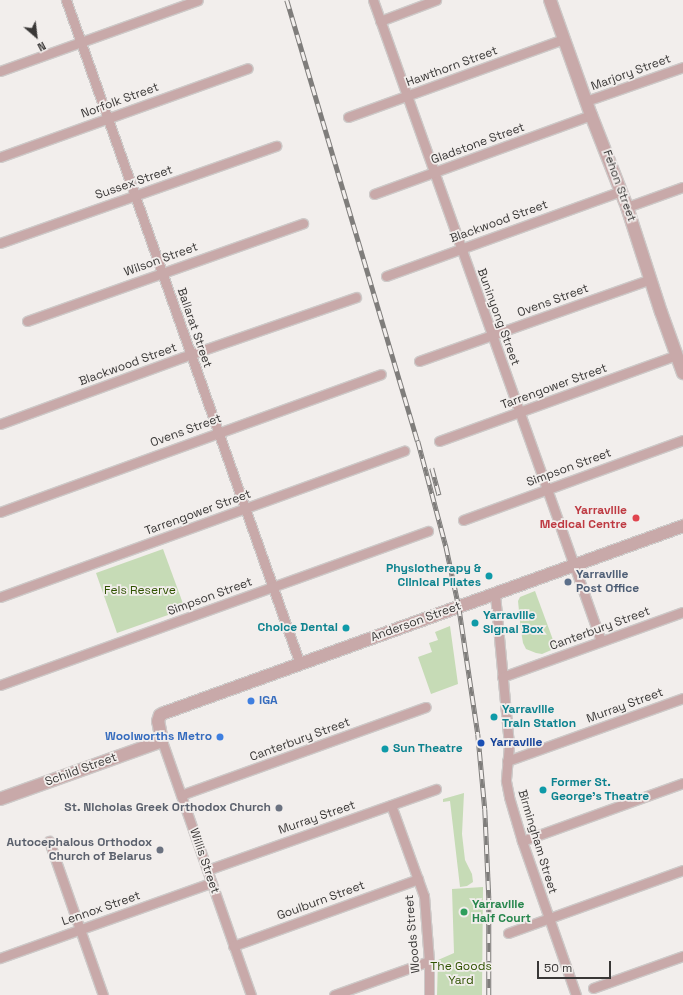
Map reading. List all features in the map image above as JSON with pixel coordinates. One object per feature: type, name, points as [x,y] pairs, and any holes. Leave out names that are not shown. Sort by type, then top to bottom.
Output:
[{"type":"street","name":"Ballarat Street","points":[[66,0],[300,664]]},
{"type":"street","points":[[0,72],[198,0]]},
{"type":"street","name":"Buninyong Street","points":[[373,0],[601,641]]},
{"type":"street","points":[[380,21],[436,0]]},
{"type":"street","name":"Fehon Street","points":[[550,0],[586,101],[622,191],[683,373]]},
{"type":"street","name":"Hawthorn Street","points":[[348,117],[564,39]]},
{"type":"street","name":"Marjory Street","points":[[586,101],[683,67]]},
{"type":"street","name":"Norfolk Street","points":[[0,157],[248,68]]},
{"type":"street","name":"Gladstone Street","points":[[374,194],[592,115]]},
{"type":"street","name":"Sussex Street","points":[[0,243],[276,146]]},
{"type":"street","points":[[627,207],[683,187]]},
{"type":"street","name":"Blackwood Street","points":[[386,276],[622,191]]},
{"type":"street","name":"Wilson Street","points":[[26,320],[303,223]]},
{"type":"street","name":"Ovens Street","points":[[419,361],[651,279]]},
{"type":"street","name":"Blackwood Street","points":[[0,424],[356,297]]},
{"type":"street","name":"Tarrengower Street","points":[[439,441],[677,355]]},
{"type":"street","name":"Ovens Street","points":[[0,512],[381,374]]},
{"type":"street","name":"Simpson Street","points":[[464,520],[683,440]]},
{"type":"street","name":"Tarrengower Street","points":[[0,597],[404,451]]},
{"type":"street","name":"Anderson Street","points":[[158,726],[158,718],[164,713],[683,526]]},
{"type":"street","name":"Simpson Street","points":[[0,685],[428,531]]},
{"type":"street","name":"Birmingham Street","points":[[495,594],[509,745],[506,781],[509,797],[522,840],[576,995]]},
{"type":"street","name":"Canterbury Street","points":[[502,677],[683,612]]},
{"type":"street","name":"Murray Street","points":[[507,761],[683,698]]},
{"type":"street","name":"Canterbury Street","points":[[181,795],[426,707]]},
{"type":"street","name":"Willis Street","points":[[158,726],[211,883],[251,995]]},
{"type":"street","name":"Schild Street","points":[[0,799],[162,741]]},
{"type":"street","points":[[522,840],[683,783]]},
{"type":"street","name":"Murray Street","points":[[207,870],[436,789]]},
{"type":"street","name":"Woods Street","points":[[391,805],[424,896],[429,961],[429,995]]},
{"type":"street","points":[[49,841],[102,995]]},
{"type":"street","points":[[508,933],[683,870]]},
{"type":"street","name":"Goulburn Street","points":[[233,946],[418,879]]},
{"type":"street","name":"Lennox Street","points":[[0,958],[211,883]]},
{"type":"street","points":[[593,988],[683,956]]},
{"type":"street","points":[[334,995],[429,961]]},
{"type":"green space","name":"Fels Reserve","points":[[163,549],[185,609],[117,633],[96,573]]},
{"type":"green space","points":[[535,591],[556,648],[542,654],[526,649],[523,643],[521,631],[518,601],[520,597]]},
{"type":"green space","points":[[450,626],[458,684],[431,694],[418,657],[432,652],[429,643],[438,640],[435,632]]},
{"type":"green space","points":[[464,793],[462,834],[465,860],[472,874],[473,882],[467,886],[460,887],[450,801],[443,802],[443,799]]},
{"type":"green space","name":"The Goods Yard","points":[[483,887],[482,995],[437,995],[438,960],[454,953],[452,889]]},
{"type":"railway","points":[[287,0],[418,441],[446,546],[459,607],[478,734],[485,809],[489,898],[489,995]]},
{"type":"railway","points":[[432,468],[439,495]]},
{"type":"place","name":"Yarraville Medical Centre","points":[[636,518]]},
{"type":"place","name":"Physiotherapy & Clinical Pilates","points":[[489,576]]},
{"type":"place","name":"Yarraville Post Office","points":[[568,582]]},
{"type":"place","name":"Yarraville Signal Box","points":[[475,623]]},
{"type":"place","name":"Choice Dental","points":[[346,628]]},
{"type":"place","name":"IGA","points":[[251,701]]},
{"type":"place","name":"Yarraville Train Station","points":[[494,717]]},
{"type":"place","name":"Woolworths Metro","points":[[220,737]]},
{"type":"place","name":"Yarraville","points":[[481,743]]},
{"type":"place","name":"Sun Theatre","points":[[385,749]]},
{"type":"place","name":"Former St. George's Theatre","points":[[543,790]]},
{"type":"place","name":"St. Nicholas Greek Orthodox Church","points":[[279,808]]},
{"type":"place","name":"Autocephalous Orthodox Church of Belarus","points":[[160,850]]},
{"type":"place","name":"Yarraville Half Court","points":[[464,912]]}]
